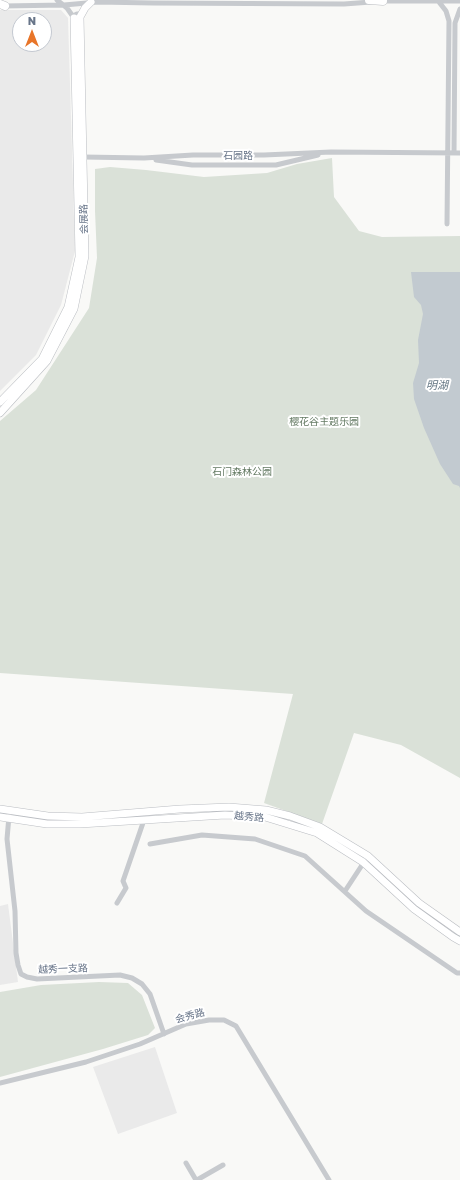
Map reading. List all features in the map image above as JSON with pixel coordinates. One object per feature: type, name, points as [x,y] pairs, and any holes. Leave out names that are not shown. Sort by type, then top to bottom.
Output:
[{"type":"highway","points":[[369,0],[383,1]]},
{"type":"main road","points":[[77,17],[93,1]]},
{"type":"main road","name":"会展路","points":[[0,413],[47,361],[74,309],[85,256],[83,158],[77,17]]},
{"type":"main road","name":"会展路","points":[[0,402],[42,359],[68,307],[79,257],[77,17]]},
{"type":"main road","name":"越秀路","points":[[0,817],[9,815],[82,817],[180,809],[229,807],[266,810],[290,816],[320,827],[366,859],[419,903],[460,932]]},
{"type":"main road","name":"越秀路","points":[[0,809],[9,815],[47,824],[80,824],[225,815],[265,817],[317,833],[366,859],[414,909],[460,941]]},
{"type":"street","points":[[57,0],[77,17]]},
{"type":"street","points":[[2,5],[64,5],[93,1],[344,4],[383,1],[460,1]]},
{"type":"street","points":[[439,2],[446,11],[448,21],[447,224]]},
{"type":"street","name":"石园路","points":[[83,158],[144,158],[193,155],[264,155],[331,152],[457,153],[455,23],[460,9]]},
{"type":"street","name":"石园路","points":[[144,158],[192,165],[276,165],[331,152]]},
{"type":"street","name":"越秀一支路","points":[[9,815],[7,839],[15,911],[16,953],[18,965],[22,974],[27,977],[37,979],[120,975],[132,978],[142,984],[150,994],[164,1034]]},
{"type":"street","points":[[117,903],[126,888],[122,881],[144,820]]},
{"type":"street","points":[[150,844],[202,835],[255,838],[305,856],[345,890],[366,911],[457,973],[460,973]]},
{"type":"street","points":[[345,890],[366,859]]},
{"type":"street","name":"会秀路","points":[[0,1083],[86,1062],[140,1044],[186,1024],[209,1020],[224,1020],[236,1026],[329,1180]]},
{"type":"street","points":[[186,1164],[197,1180],[223,1165]]},
{"type":"shaded area","points":[[0,10],[61,10],[68,18],[75,251],[61,305],[36,355],[0,391]]},
{"type":"shaded area","points":[[8,904],[18,982],[0,985],[0,906]]},
{"type":"shaded area","points":[[155,1047],[177,1113],[118,1134],[93,1067]]},
{"type":"green space","name":"石门森林公园","points":[[332,158],[334,197],[359,231],[382,237],[460,236],[460,778],[401,745],[354,733],[322,824],[264,803],[293,694],[0,673],[0,421],[36,390],[89,308],[97,258],[95,169],[110,167],[204,177],[267,173],[297,164]]},
{"type":"green space","points":[[99,982],[128,983],[142,995],[155,1028],[148,1035],[0,1077],[0,992],[41,985]]},
{"type":"water","name":"明湖","points":[[411,272],[460,272],[460,488],[459,486],[453,484],[440,464],[424,428],[414,399],[413,383],[419,363],[418,340],[423,314],[421,305],[414,297]]},
{"type":"park label","name":"樱花谷主题乐园","points":[[324,422]]}]
